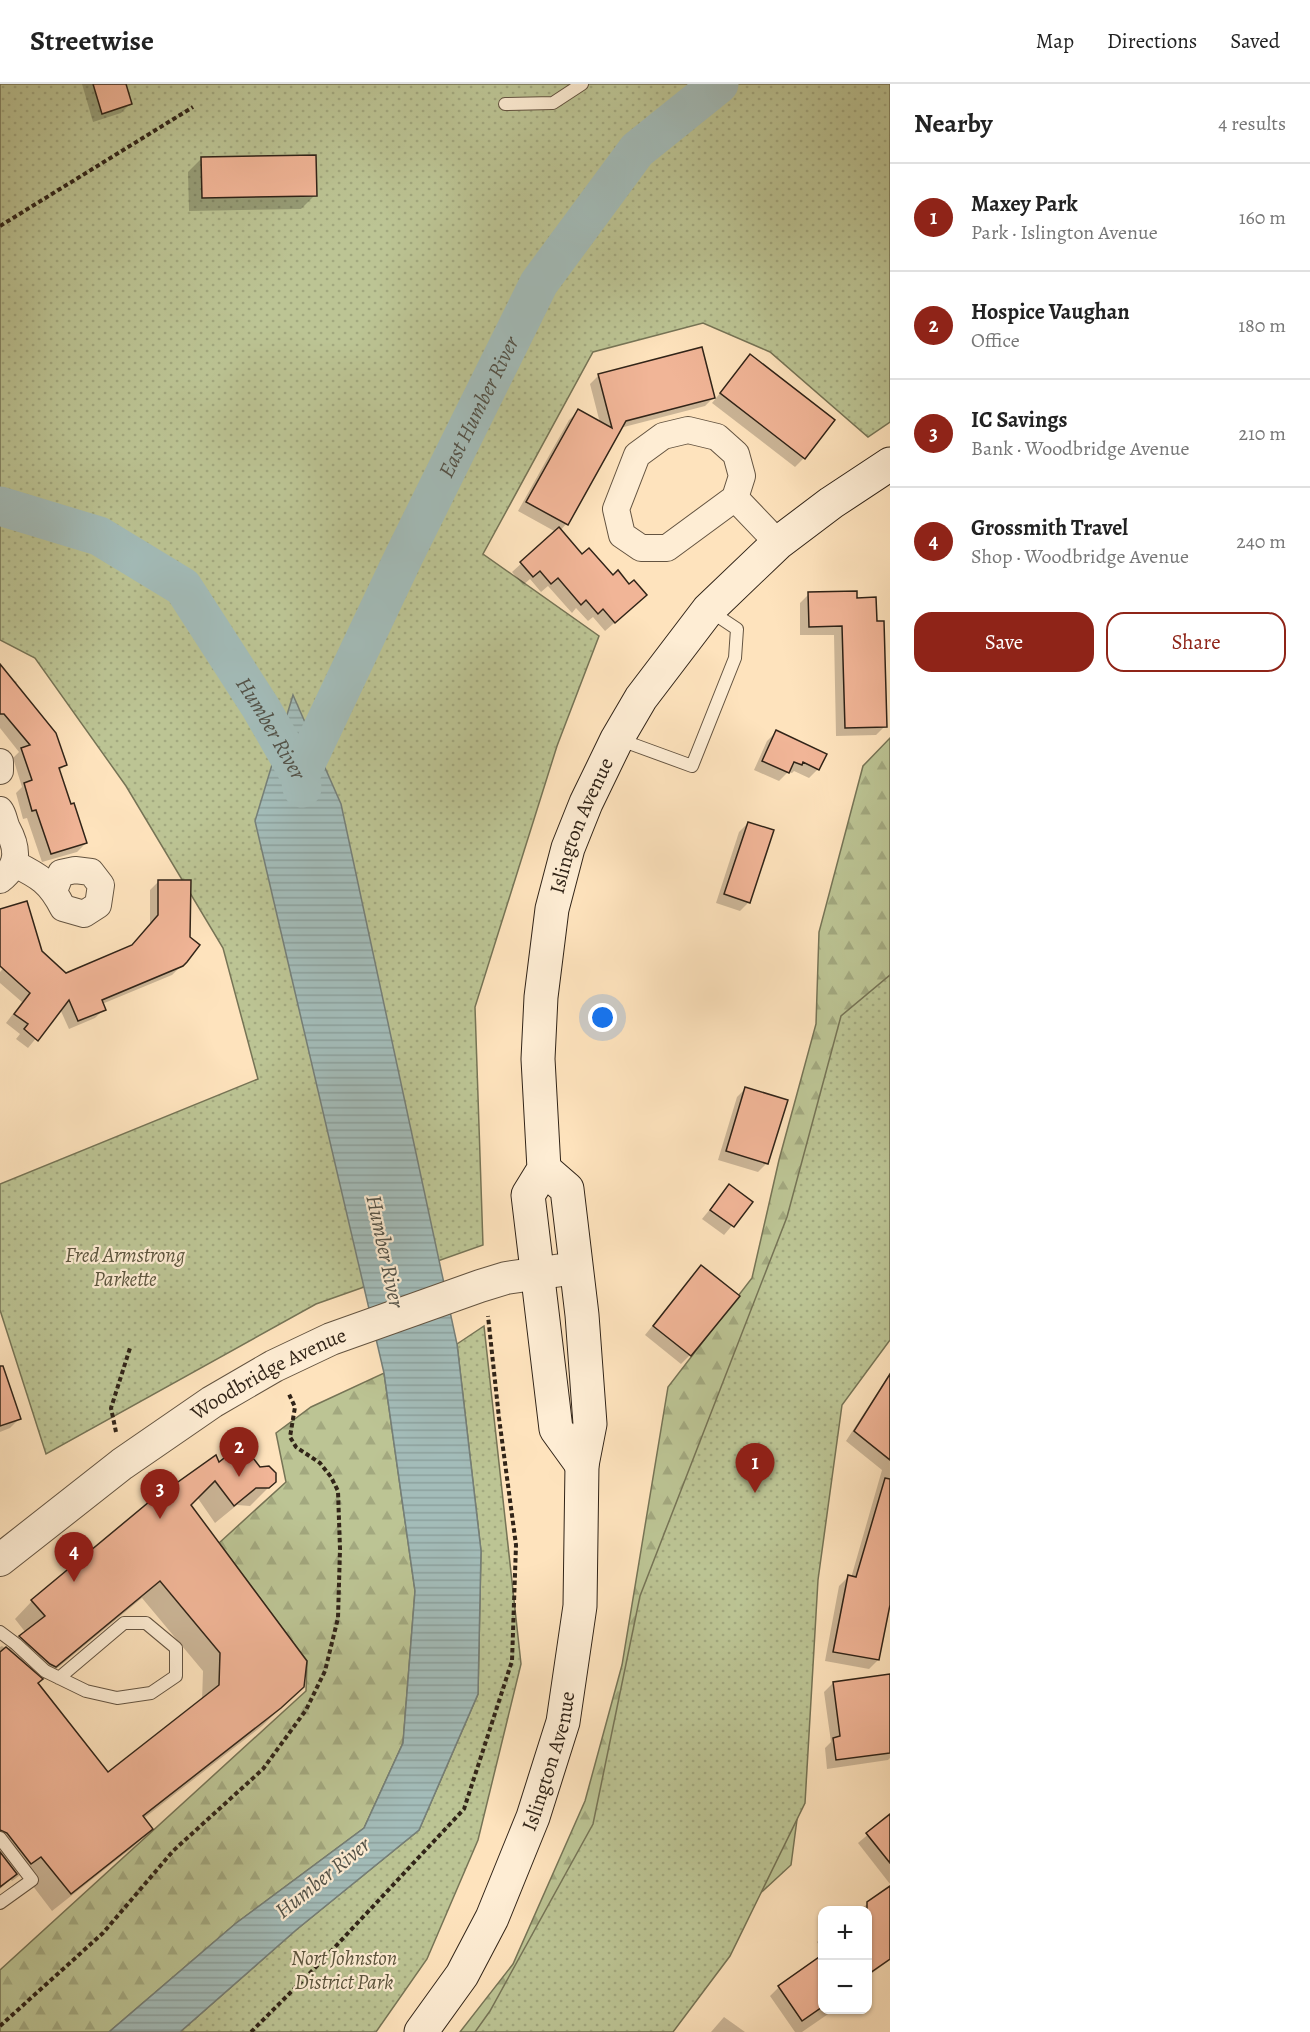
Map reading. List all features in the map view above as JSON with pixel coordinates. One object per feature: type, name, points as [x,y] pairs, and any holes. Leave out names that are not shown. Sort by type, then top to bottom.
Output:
[{"type":"main road","name":"Islington Avenue","points":[[421,2032],[462,1975],[492,1918],[533,1817],[563,1722],[580,1606],[582,1465],[590,1424],[567,1189],[544,1169],[538,1059],[541,997],[552,909],[567,848],[617,739],[641,698],[708,610],[778,543],[831,503],[890,464]]},
{"type":"main road","points":[[544,1169],[528,1196],[556,1429],[582,1465]]},
{"type":"street","points":[[688,430],[717,437],[736,454],[742,476],[735,498],[667,548],[641,548],[622,535],[616,509],[637,455],[663,436],[688,430]]},
{"type":"street","points":[[735,498],[778,543]]},
{"type":"street","points":[[0,762],[0,771]]},
{"type":"street","points":[[0,810],[12,835],[15,848],[7,872],[39,876],[54,891]]},
{"type":"street","name":"Woodbridge Avenue","points":[[0,1560],[122,1464],[212,1402],[274,1366],[331,1339],[480,1286],[506,1278],[576,1268]]},
{"type":"lane","points":[[505,104],[553,103],[582,84]]},
{"type":"lane","points":[[617,739],[692,766],[735,658],[737,628],[708,610]]},
{"type":"lane","points":[[0,1632],[45,1671],[59,1678],[86,1691],[117,1698],[151,1694],[176,1676],[176,1648],[146,1623],[124,1623],[59,1678]]},
{"type":"lane","points":[[0,1838],[32,1880],[0,1903]]},
{"type":"path","points":[[0,226],[193,107]]},
{"type":"path","points":[[251,2032],[321,1962],[464,1809],[512,1662],[516,1545],[488,1316]]},
{"type":"path","points":[[116,1431],[111,1408],[129,1348]]},
{"type":"path","points":[[0,2026],[103,1933],[172,1851],[263,1769],[306,1710],[325,1671],[338,1618],[340,1549],[338,1491],[320,1463],[296,1447],[290,1437],[295,1407],[288,1392]]},
{"type":"green space","name":"Fred Armstrong Parkette","points":[[0,84],[890,84],[890,422],[868,437],[770,352],[703,323],[593,352],[483,554],[599,636],[557,746],[475,1007],[483,1245],[316,1304],[46,1454],[0,1310],[0,1184],[258,1079],[223,948],[126,786],[35,658],[0,640]]},
{"type":"green space","points":[[890,738],[890,1305],[837,1394],[789,1665],[798,1812],[791,1865],[717,1933],[666,2032],[460,2032],[513,1964],[585,1801],[622,1665],[668,1387],[752,1278],[779,1160],[816,1024],[819,932],[863,766]]},
{"type":"green space","points":[[890,975],[890,1340],[842,1405],[818,1580],[805,1803],[730,1956],[673,2032],[475,2032],[490,2011],[593,1824],[640,1596],[787,1217],[841,1016]]},
{"type":"green space","name":"Nort Johnston District Park","points":[[484,1326],[521,1664],[478,1840],[427,1959],[376,2032],[180,2032],[296,1930],[419,1830],[478,1694],[481,1551],[457,1344]]},
{"type":"green space","points":[[384,1373],[415,1591],[403,1743],[364,1828],[235,1924],[109,2032],[0,2032],[0,1970],[306,1691],[307,1661],[219,1543],[286,1482],[276,1433],[311,1407]]},
{"type":"water","points":[[293,695],[341,804],[457,1344],[481,1551],[478,1694],[419,1830],[296,1930],[180,2032],[109,2032],[235,1924],[364,1828],[403,1743],[415,1591],[384,1373],[255,821]]},
{"type":"building","points":[[93,84],[126,84],[132,104],[102,114]]},
{"type":"building","points":[[316,155],[317,196],[202,198],[201,157]]},
{"type":"building","points":[[702,347],[715,398],[626,421],[568,525],[526,502],[578,409],[612,428],[598,374]]},
{"type":"building","points":[[750,354],[835,420],[805,459],[720,393]]},
{"type":"building","points":[[559,527],[582,554],[589,548],[613,575],[618,570],[629,584],[634,580],[647,595],[615,623],[603,609],[598,614],[586,600],[581,605],[558,578],[551,584],[540,571],[533,577],[520,562]]},
{"type":"building","points":[[857,591],[857,598],[876,597],[877,621],[884,621],[887,727],[845,728],[842,626],[809,627],[808,592]]},
{"type":"building","points":[[0,664],[56,733],[67,765],[59,768],[71,804],[74,803],[87,843],[51,854],[36,810],[32,811],[24,783],[32,780],[21,748],[30,745],[4,714],[0,714]]},
{"type":"building","points":[[776,730],[827,754],[819,770],[803,762],[802,765],[794,762],[789,773],[762,761]]},
{"type":"building","points":[[748,822],[774,830],[750,903],[724,894]]},
{"type":"building","points":[[158,880],[191,880],[190,937],[200,945],[183,966],[102,1000],[106,1010],[78,1021],[69,1000],[38,1041],[24,1029],[28,1024],[14,1014],[30,993],[0,966],[0,909],[27,901],[42,951],[66,973],[132,945],[158,915]]},
{"type":"building","points":[[745,1087],[788,1100],[768,1164],[726,1151]]},
{"type":"building","points":[[729,1184],[753,1202],[734,1227],[710,1210]]},
{"type":"building","points":[[701,1265],[740,1296],[691,1356],[653,1326]]},
{"type":"building","points":[[0,1366],[3,1366],[21,1419],[0,1426]]},
{"type":"building","points":[[890,1374],[890,1460],[854,1431]]},
{"type":"building","points":[[242,1444],[260,1467],[269,1466],[276,1473],[276,1482],[269,1488],[256,1488],[234,1506],[215,1481],[191,1505],[307,1661],[304,1687],[281,1708],[143,1816],[153,1829],[71,1894],[41,1857],[31,1864],[7,1833],[0,1830],[0,1652],[6,1647],[43,1679],[38,1683],[108,1772],[219,1685],[220,1653],[160,1581],[56,1667],[19,1636],[45,1616],[31,1600],[173,1482],[175,1484],[216,1455],[219,1462]]},
{"type":"building","points":[[885,1478],[890,1479],[890,1605],[879,1660],[833,1652],[848,1575],[856,1577]]},
{"type":"building","points":[[890,1674],[890,1753],[836,1760],[833,1738],[840,1736],[833,1682]]},
{"type":"building","points":[[890,1814],[890,1863],[866,1833]]},
{"type":"building","points":[[0,1852],[17,1874],[0,1887]]},
{"type":"building","points":[[890,1886],[890,1959],[872,1972],[872,1906],[867,1906],[867,1902]]},
{"type":"building","points":[[818,1958],[818,2010],[802,2021],[778,1986]]},
{"type":"waterway","name":"East Humber River","points":[[300,776],[404,556],[539,283],[637,150],[719,84]]},
{"type":"waterway","name":"Humber River","points":[[0,506],[99,536],[183,587],[261,708],[300,776],[302,788]]},
{"type":"place","name":"Hospice Vaughan","points":[[239,1477]]},
{"type":"place","name":"Maxey Park","points":[[755,1493]]},
{"type":"place","name":"IC Savings","points":[[160,1519]]},
{"type":"place","name":"Grossmith Travel","points":[[74,1582]]}]
